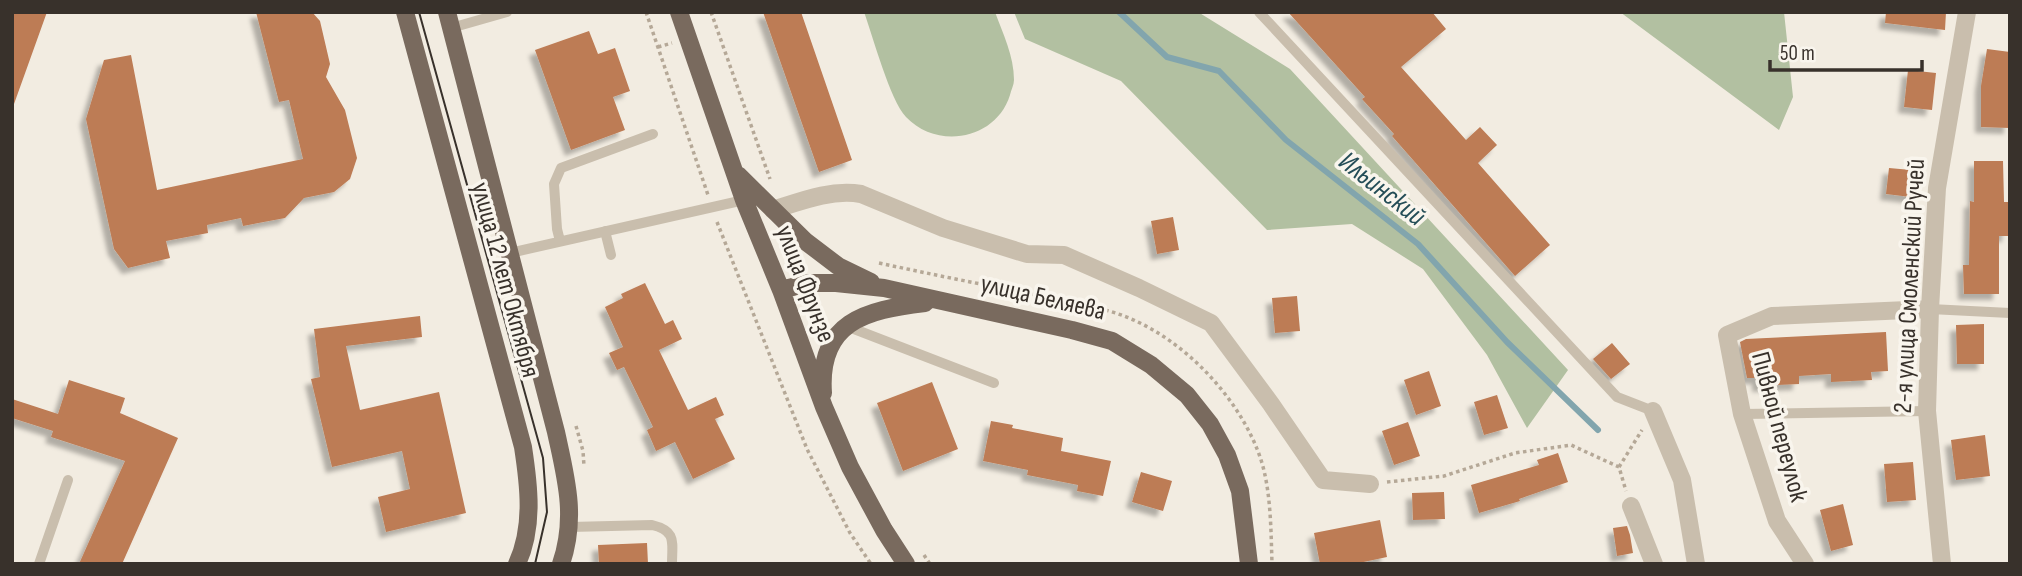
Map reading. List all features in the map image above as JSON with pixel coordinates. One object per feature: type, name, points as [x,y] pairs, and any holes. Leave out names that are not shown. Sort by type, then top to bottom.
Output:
[{"type":"main road","name":"улица 12 лет Октября","points":[[405,12],[523,447],[530,508],[517,564]]},
{"type":"main road","name":"улица Фрунзе","points":[[679,12],[744,200],[824,407],[850,467],[906,564]]},
{"type":"main road","name":"улица 12 лет Октября","points":[[449,20],[556,432],[570,506],[567,547],[561,564]]},
{"type":"main road","points":[[733,170],[778,209],[805,242],[838,266],[884,288]]},
{"type":"main road","points":[[781,290],[808,283],[884,288]]},
{"type":"main road","name":"улица Беляева","points":[[884,288],[1111,341],[1151,365],[1187,395],[1210,424],[1227,455],[1242,502],[1249,564]]},
{"type":"main road","points":[[824,407],[824,359],[831,344],[851,322],[890,307],[938,301]]},
{"type":"street","name":"2-я улица Смоленский Ручей","points":[[1942,564],[1927,411],[1930,309],[1937,188],[1967,12]]},
{"type":"street","points":[[778,209],[831,194],[861,194],[943,228],[1027,254],[1065,255],[1139,288],[1211,323],[1272,404],[1323,480],[1370,484]]},
{"type":"street","name":"Пивной переулок","points":[[1805,564],[1777,521],[1742,414],[1727,335],[1772,316],[1930,309]]},
{"type":"street","points":[[1653,411],[1682,480],[1696,564]]},
{"type":"street","points":[[1631,506],[1654,564]]},
{"type":"lane","points":[[449,20],[507,12]]},
{"type":"lane","points":[[1259,12],[1618,397],[1653,411]]},
{"type":"lane","points":[[560,241],[554,184],[561,168],[653,134]]},
{"type":"lane","points":[[510,253],[744,200]]},
{"type":"lane","points":[[605,231],[611,255]]},
{"type":"lane","points":[[1930,309],[2010,313]]},
{"type":"lane","points":[[851,322],[854,329],[994,383]]},
{"type":"lane","points":[[1742,414],[1927,411]]},
{"type":"lane","points":[[39,564],[68,480]]},
{"type":"lane","points":[[570,527],[652,525],[664,528],[672,537],[672,564]]},
{"type":"path","points":[[646,12],[712,207],[807,449],[850,533],[871,564]]},
{"type":"path","points":[[711,12],[778,209]]},
{"type":"path","points":[[874,262],[1125,316],[1185,353],[1216,381],[1245,422],[1262,464],[1270,517],[1272,564]]},
{"type":"path","points":[[1619,467],[1653,411]]},
{"type":"path","points":[[1370,484],[1444,476],[1515,453],[1571,445],[1619,467],[1631,506]]},
{"type":"path","points":[[921,550],[930,564]]},
{"type":"green space","points":[[864,12],[995,12],[1014,71],[1014,84],[1003,110],[992,122],[964,135],[933,134],[919,127],[906,117],[894,97]]},
{"type":"green space","points":[[1014,12],[1198,12],[1290,69],[1568,370],[1527,428],[1487,355],[1423,269],[1352,224],[1267,230],[1121,81],[1025,39]]},
{"type":"green space","points":[[1620,12],[1784,12],[1793,97],[1779,130]]},
{"type":"building","points":[[12,12],[47,12],[14,104],[12,104]]},
{"type":"building","points":[[256,12],[312,12],[320,21],[330,64],[326,77],[345,110],[357,158],[350,179],[334,192],[304,198],[285,218],[243,226],[241,218],[207,225],[208,233],[166,241],[170,258],[128,268],[114,249],[86,119],[104,60],[131,55],[157,190],[303,159],[289,100],[279,102]]},
{"type":"building","points":[[763,12],[801,12],[852,160],[819,172]]},
{"type":"building","points":[[1288,12],[1432,12],[1446,29],[1401,67],[1466,140],[1480,127],[1497,145],[1478,163],[1550,245],[1515,276],[1392,136],[1394,134],[1362,99],[1365,97]]},
{"type":"building","points":[[1886,12],[1946,12],[1945,30],[1885,23]]},
{"type":"building","points":[[589,31],[598,54],[615,48],[630,91],[613,97],[625,130],[571,150],[535,50]]},
{"type":"building","points":[[1987,49],[2010,52],[2010,128],[1981,127],[1981,86]]},
{"type":"building","points":[[1908,70],[1936,73],[1932,110],[1904,107]]},
{"type":"building","points":[[1974,161],[2003,161],[2004,202],[2009,202],[2008,236],[1999,236],[1999,294],[1964,294],[1963,265],[1969,265]]},
{"type":"building","points":[[1889,168],[1922,171],[1919,198],[1886,194]]},
{"type":"building","points":[[1173,217],[1179,250],[1157,254],[1151,221]]},
{"type":"building","points":[[645,283],[665,324],[673,320],[682,339],[659,350],[688,410],[716,397],[724,415],[715,419],[735,459],[693,479],[675,442],[656,451],[647,430],[653,427],[624,367],[617,370],[609,353],[623,347],[605,307],[623,298],[621,294]]},
{"type":"building","points":[[1297,296],[1300,331],[1275,333],[1272,298]]},
{"type":"building","points":[[420,316],[422,337],[346,346],[360,410],[439,392],[466,513],[386,532],[378,497],[410,489],[402,451],[332,467],[311,379],[320,377],[314,329]]},
{"type":"building","points":[[1984,324],[1984,364],[1957,364],[1956,325]]},
{"type":"building","points":[[1886,332],[1888,371],[1871,372],[1872,380],[1831,382],[1831,374],[1799,376],[1799,384],[1758,386],[1758,378],[1747,378],[1740,342],[1746,339]]},
{"type":"building","points":[[1612,343],[1630,364],[1611,379],[1593,359]]},
{"type":"building","points":[[1429,371],[1441,406],[1416,415],[1404,380]]},
{"type":"building","points":[[69,380],[125,398],[120,413],[178,438],[122,564],[79,564],[125,461],[51,437],[53,431],[12,418],[12,399],[58,414]]},
{"type":"building","points":[[932,382],[958,449],[903,471],[877,403]]},
{"type":"building","points":[[1497,395],[1508,428],[1484,435],[1474,402]]},
{"type":"building","points":[[991,421],[1063,438],[1061,451],[1111,461],[1103,496],[1077,491],[1078,485],[1027,475],[1028,470],[983,461]]},
{"type":"building","points":[[1408,422],[1420,456],[1394,465],[1382,431]]},
{"type":"building","points":[[1985,435],[1990,476],[1956,480],[1951,440]]},
{"type":"building","points":[[1558,453],[1568,482],[1519,499],[1520,501],[1479,513],[1471,485],[1539,465],[1537,460]]},
{"type":"building","points":[[1913,462],[1916,500],[1887,502],[1884,464]]},
{"type":"building","points":[[1141,472],[1172,481],[1163,511],[1132,502]]},
{"type":"building","points":[[1444,492],[1445,519],[1413,520],[1412,493]]},
{"type":"building","points":[[1843,504],[1853,545],[1831,551],[1820,510]]},
{"type":"building","points":[[1380,520],[1387,557],[1354,564],[1320,564],[1314,533]]},
{"type":"building","points":[[1627,526],[1633,553],[1617,556],[1613,528]]},
{"type":"building","points":[[647,543],[648,564],[599,564],[598,545]]},
{"type":"waterway","name":"Ильинский","points":[[1119,12],[1167,57],[1219,71],[1286,140],[1418,244],[1507,342],[1598,430]]},
{"type":"tram line","points":[[419,12],[543,458],[547,512],[535,564]]}]
